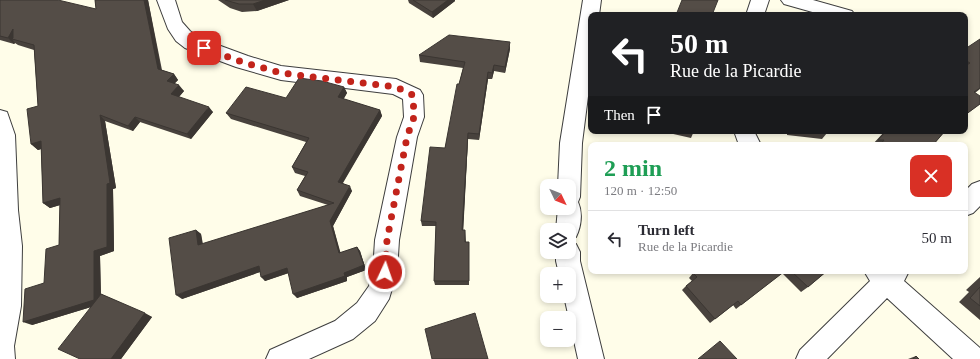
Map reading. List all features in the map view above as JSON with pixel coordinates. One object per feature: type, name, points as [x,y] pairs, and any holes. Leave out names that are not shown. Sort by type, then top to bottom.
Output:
[{"type":"street","points":[[166,0],[174,24],[183,36],[192,43],[242,62],[281,73],[396,87],[413,95],[414,117],[407,137],[387,240],[385,272],[380,291],[366,312],[344,330],[279,359]]},
{"type":"street","points":[[590,12],[592,0]]},
{"type":"street","points":[[756,12],[760,0]]},
{"type":"street","points":[[790,0],[835,12]]},
{"type":"street","points":[[570,179],[571,143],[588,27]]},
{"type":"street","points":[[0,118],[5,135],[3,211],[10,246],[8,306],[1,346],[2,359]]},
{"type":"street","points":[[968,203],[980,191]]},
{"type":"street","points":[[568,259],[591,359]]},
{"type":"street","points":[[809,359],[887,274],[972,359]]},
{"type":"building","points":[[0,0],[58,0],[96,9],[95,0],[144,0],[158,69],[174,74],[167,81],[179,85],[171,94],[209,107],[187,134],[135,117],[128,126],[100,115],[110,183],[107,184],[107,247],[94,251],[94,300],[23,322],[25,289],[44,283],[46,249],[59,245],[60,198],[43,203],[41,141],[31,144],[27,109],[38,106],[34,45],[12,39],[13,29],[8,38],[0,36]]},
{"type":"building","points":[[225,0],[265,0],[253,4],[239,4]]},
{"type":"building","points":[[413,0],[448,0],[432,12]]},
{"type":"building","points":[[682,0],[718,0],[713,12],[677,12]]},
{"type":"building","points":[[449,35],[510,42],[505,67],[494,65],[492,73],[488,72],[479,134],[468,133],[462,230],[465,230],[465,242],[469,242],[469,281],[434,281],[436,222],[421,221],[430,147],[445,148],[457,84],[459,84],[465,62],[419,55]]},
{"type":"building","points":[[980,39],[980,88],[974,92],[980,96],[980,104],[968,113],[968,64],[970,63],[968,62],[968,47]]},
{"type":"building","points":[[299,78],[322,81],[344,87],[338,97],[380,110],[338,182],[350,186],[330,221],[339,253],[357,247],[364,265],[344,273],[345,276],[293,294],[287,268],[261,277],[259,266],[176,295],[169,238],[196,230],[198,245],[334,203],[297,190],[308,172],[292,167],[309,138],[226,113],[246,87],[286,98]]},
{"type":"building","points":[[883,134],[942,134],[936,142],[882,142],[884,140],[878,140]]},
{"type":"building","points":[[694,274],[781,274],[741,305],[738,301],[715,319],[686,286],[697,277]]},
{"type":"building","points":[[794,274],[823,274],[808,287]]},
{"type":"building","points":[[980,287],[980,306],[970,298]]},
{"type":"building","points":[[101,294],[145,313],[111,359],[80,359],[58,349]]},
{"type":"building","points":[[475,313],[488,359],[432,359],[425,329]]},
{"type":"building","points":[[720,341],[737,359],[698,359]]},
{"type":"route","points":[[204,48],[242,62],[281,73],[396,87],[413,95],[414,117],[407,137],[387,240],[385,272]]}]
